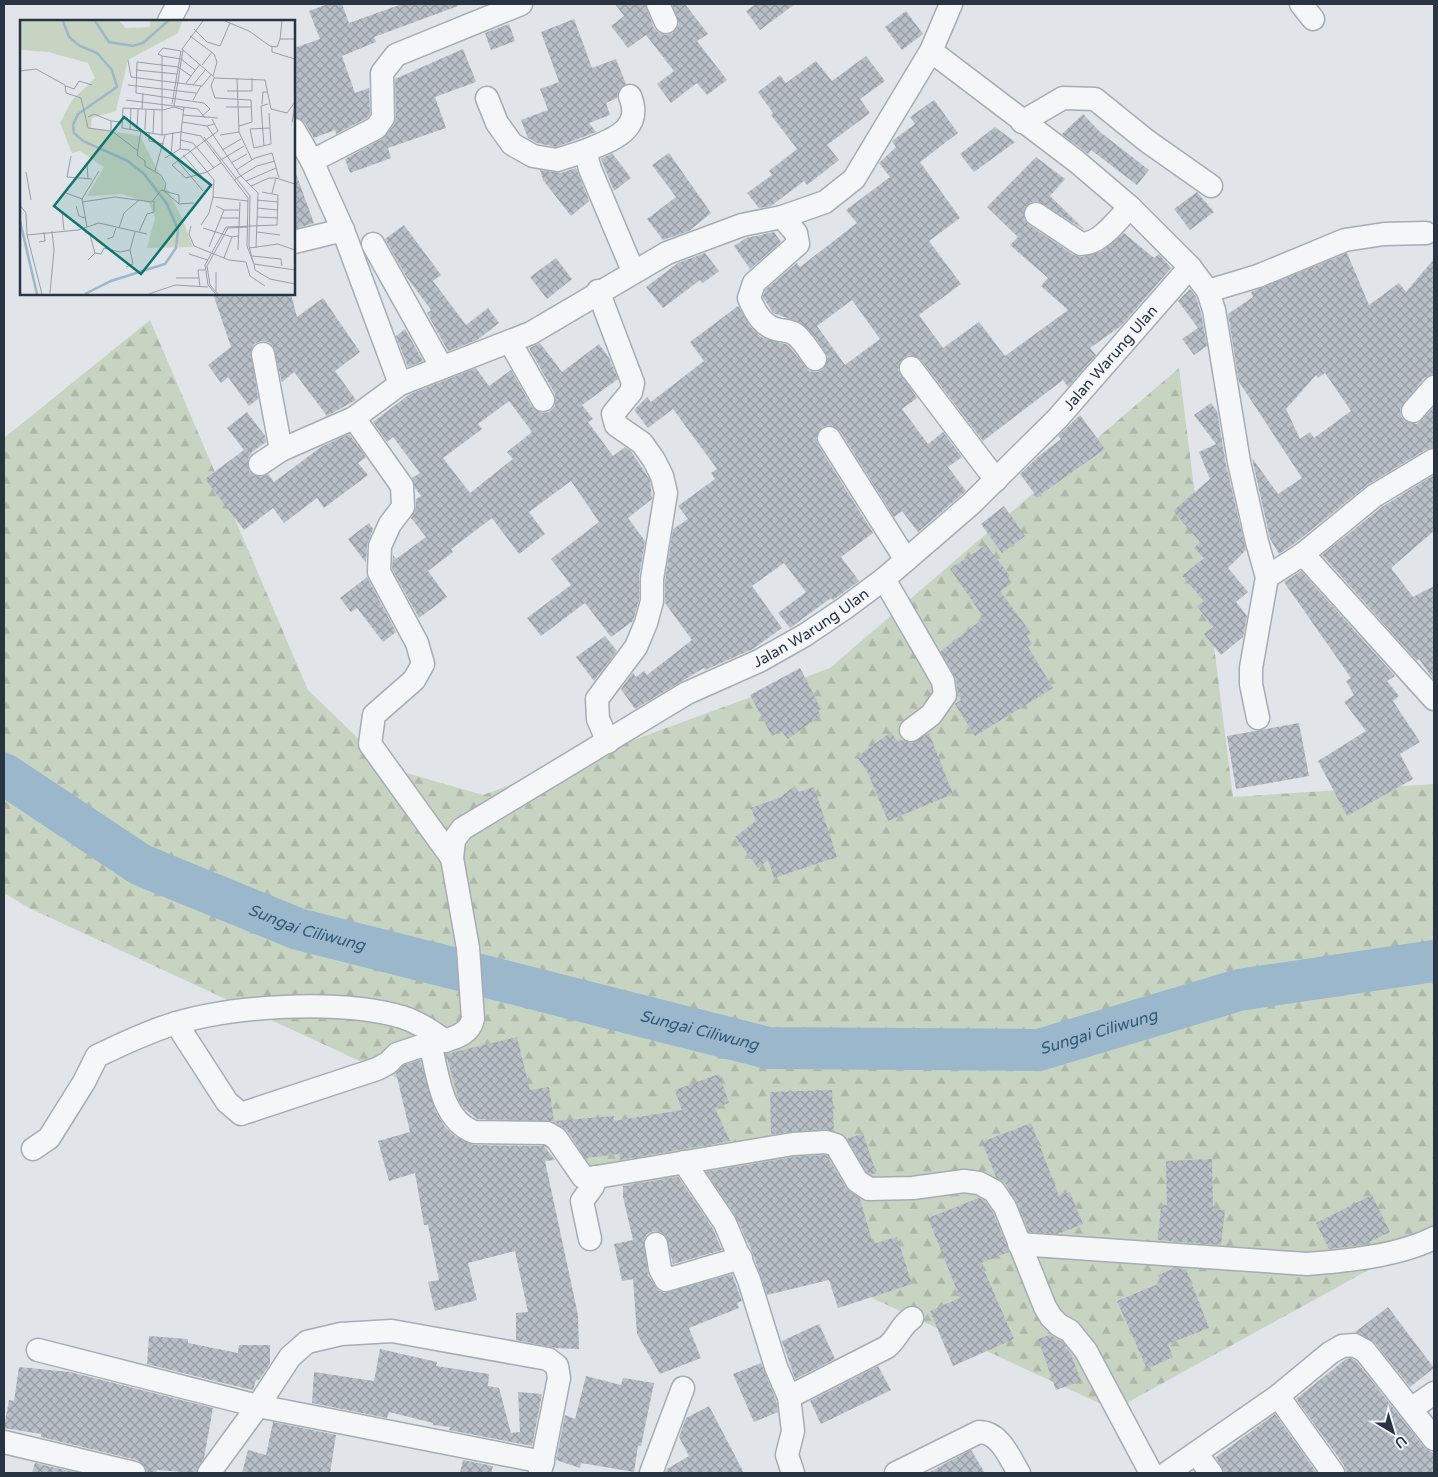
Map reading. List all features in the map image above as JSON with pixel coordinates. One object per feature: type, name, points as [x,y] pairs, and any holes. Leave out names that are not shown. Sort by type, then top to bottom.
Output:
[{"type":"street","points":[[170,20],[178,4]]},
{"type":"street","points":[[312,161],[376,128],[384,118],[382,73],[396,55],[499,8],[521,4]]},
{"type":"street","points":[[260,464],[281,450],[354,418],[400,384],[441,366],[510,342],[553,321],[598,291],[667,253],[742,225],[782,217],[825,202],[854,179],[932,51],[942,8]]},
{"type":"street","points":[[932,51],[1022,122],[1076,161],[1130,207],[1190,267],[1208,291],[1214,310],[1239,462],[1257,542],[1268,577],[1251,668],[1251,684],[1258,718]]},
{"type":"street","points":[[487,98],[497,123],[512,144],[533,156],[557,160],[613,140],[624,132],[631,122],[634,107],[630,96]]},
{"type":"street","points":[[1022,122],[1063,98],[1094,99],[1147,141],[1211,186]]},
{"type":"street","points":[[295,132],[312,161],[343,230],[400,384]]},
{"type":"street","points":[[585,151],[590,169],[633,271]]},
{"type":"street","points":[[1036,214],[1082,244],[1089,244],[1100,237],[1130,207]]},
{"type":"street","points":[[782,217],[796,233],[798,244],[754,283],[749,298],[756,314],[766,324],[779,330],[788,330],[798,336],[815,359]]},
{"type":"street","points":[[295,242],[343,230]]},
{"type":"street","points":[[1208,291],[1258,276],[1345,240],[1384,234],[1426,233]]},
{"type":"street","points":[[373,244],[441,366]]},
{"type":"street","name":"Jalan Warung Ulan","points":[[438,1042],[455,1038],[470,1028],[473,1019],[468,948],[452,858],[454,840],[462,829],[688,693],[760,661],[805,635],[884,579],[996,480],[1057,419],[1190,267]]},
{"type":"street","points":[[598,291],[633,383],[631,392],[613,414],[616,424],[642,443],[662,476],[666,493],[652,579],[652,601],[646,623],[636,647],[597,699],[598,719],[608,742]]},
{"type":"street","points":[[510,342],[543,400]]},
{"type":"street","points":[[263,354],[281,450]]},
{"type":"street","points":[[911,368],[996,480]]},
{"type":"street","points":[[1413,410],[1434,387]]},
{"type":"street","points":[[354,418],[402,486],[403,507],[390,524],[380,546],[379,572],[417,643],[423,664],[414,680],[374,715],[370,744],[452,858]]},
{"type":"street","points":[[829,438],[906,560]]},
{"type":"street","points":[[1268,577],[1303,554],[1374,496],[1434,460]]},
{"type":"street","points":[[1303,554],[1434,699]]},
{"type":"street","points":[[884,579],[942,681],[945,695],[931,714],[911,730]]},
{"type":"street","points":[[33,1149],[50,1138],[84,1082],[97,1056],[126,1041],[176,1024],[226,1012],[307,1007],[355,1009],[402,1017],[426,1027],[438,1042],[449,1111],[464,1128],[474,1132],[547,1133],[556,1138],[580,1174],[587,1178],[793,1144],[826,1142],[836,1145],[857,1181],[869,1189],[900,1190],[964,1181],[979,1183],[994,1191],[1004,1207],[1051,1317],[1070,1331],[1086,1351],[1151,1473]]},
{"type":"street","points":[[176,1024],[227,1102],[241,1114],[377,1069],[388,1063],[397,1054],[438,1042]]},
{"type":"street","points":[[684,1162],[725,1223],[741,1258],[776,1367],[790,1397],[793,1431],[788,1455],[793,1473]]},
{"type":"street","points":[[590,1239],[582,1201],[593,1186],[595,1177]]},
{"type":"street","points":[[1019,1244],[1307,1264],[1348,1260],[1393,1251],[1434,1238]]},
{"type":"street","points":[[656,1244],[660,1269],[666,1280],[741,1258]]},
{"type":"street","points":[[790,1397],[887,1347],[896,1340],[900,1328],[912,1318]]},
{"type":"street","points":[[38,1350],[258,1406],[542,1468],[559,1378],[557,1366],[548,1359],[392,1332],[341,1334],[307,1342],[290,1357],[258,1406],[209,1473]]},
{"type":"street","points":[[1167,1473],[1278,1396],[1330,1353],[1342,1346],[1354,1345],[1365,1351],[1434,1439]]},
{"type":"street","points":[[657,1469],[683,1388]]},
{"type":"street","points":[[1411,1409],[1434,1393]]},
{"type":"street","points":[[1278,1396],[1333,1473]]},
{"type":"street","points":[[896,1473],[979,1432],[992,1434],[997,1438],[1019,1473]]},
{"type":"street","points":[[4,1442],[134,1473]]},
{"type":"street","points":[[1196,1453],[1211,1473]]},
{"type":"green space","points":[[150,320],[308,690],[389,768],[483,795],[830,668],[1179,368],[1233,797],[1434,784],[1434,1234],[1114,1410],[29,908],[4,893],[4,438]]},
{"type":"building","points":[[328,4],[342,4],[349,23],[402,4],[458,4],[458,6],[374,37],[376,42],[342,56],[355,93],[369,88],[370,114],[367,118],[336,134],[335,130],[314,138],[305,123],[295,118],[295,48],[320,39],[309,11]]},
{"type":"building","points":[[615,4],[645,4],[654,28],[659,33],[665,35],[672,34],[679,24],[672,4],[685,4],[708,34],[697,41],[727,80],[707,95],[697,83],[671,103],[657,84],[674,71],[646,35],[628,48],[611,26],[624,16]]},
{"type":"building","points":[[756,4],[795,4],[760,30],[746,11]]},
{"type":"building","points":[[906,11],[923,34],[902,50],[885,27]]},
{"type":"building","points":[[574,19],[592,68],[616,59],[626,84],[618,92],[617,98],[606,103],[610,115],[589,123],[596,132],[556,147],[537,143],[528,138],[521,120],[548,110],[540,89],[559,82],[541,32]]},
{"type":"building","points":[[509,24],[515,41],[491,50],[485,33]]},
{"type":"building","points":[[463,49],[476,82],[435,97],[446,128],[388,148],[391,158],[350,173],[345,159],[382,139],[394,125],[396,118],[395,79]]},
{"type":"building","points":[[866,56],[885,81],[860,99],[870,113],[827,145],[839,160],[807,185],[804,181],[771,206],[759,208],[747,193],[772,175],[769,171],[797,149],[771,115],[773,113],[758,92],[780,75],[786,83],[816,61],[832,81]]},
{"type":"building","points":[[934,100],[958,133],[920,162],[960,218],[929,241],[961,284],[919,315],[943,348],[979,322],[1005,356],[1068,310],[1041,286],[1048,278],[1010,245],[1018,237],[987,207],[1036,157],[1065,179],[1050,196],[1085,230],[1037,201],[1031,202],[1025,207],[1024,219],[1029,225],[1074,255],[1082,257],[1102,251],[1124,233],[1154,258],[1159,254],[1171,268],[1121,326],[1090,348],[1096,355],[1068,387],[1063,380],[983,441],[921,360],[910,355],[903,358],[898,370],[917,398],[902,409],[928,444],[943,432],[962,457],[948,467],[966,491],[918,532],[902,511],[894,517],[840,431],[829,425],[822,427],[816,438],[818,445],[873,533],[841,557],[859,581],[833,600],[831,598],[790,628],[778,613],[806,592],[784,563],[752,586],[782,628],[753,649],[705,670],[704,668],[635,709],[621,689],[633,673],[636,677],[644,671],[647,675],[692,640],[665,603],[665,580],[673,529],[688,519],[678,506],[715,479],[711,473],[717,469],[673,409],[648,428],[634,410],[647,397],[651,402],[704,361],[690,342],[738,306],[750,326],[761,337],[788,345],[809,371],[817,372],[823,369],[828,357],[816,338],[801,323],[773,313],[763,297],[765,290],[797,263],[800,267],[857,223],[846,210],[890,177],[879,163],[896,147],[892,141],[915,124],[910,117]],"holes":[[[852,300],[880,339],[845,365],[817,326]]]},
{"type":"building","points":[[1083,114],[1100,132],[1149,170],[1137,185],[1091,150],[1088,154],[1062,134]]},
{"type":"building","points":[[995,127],[1015,142],[974,172],[960,154]]},
{"type":"building","points":[[612,153],[631,178],[614,191],[601,159]]},
{"type":"building","points":[[669,153],[711,213],[689,231],[663,240],[647,219],[676,197],[652,165]]},
{"type":"building","points":[[576,168],[589,201],[571,216],[543,180],[540,170],[561,173]]},
{"type":"building","points":[[295,174],[296,174],[314,223],[295,229]]},
{"type":"building","points":[[1197,192],[1214,212],[1190,230],[1174,209]]},
{"type":"building","points":[[404,225],[441,275],[433,281],[466,325],[488,308],[499,323],[477,340],[448,351],[427,313],[431,310],[406,276],[385,239]]},
{"type":"building","points":[[774,232],[781,242],[750,269],[734,246],[746,238]]},
{"type":"building","points":[[705,253],[719,271],[703,283],[700,280],[663,308],[646,287],[678,263]]},
{"type":"building","points":[[1347,253],[1369,305],[1399,283],[1406,292],[1434,259],[1434,374],[1424,378],[1400,409],[1401,416],[1405,421],[1417,424],[1434,407],[1434,447],[1427,449],[1367,485],[1279,554],[1270,539],[1252,458],[1278,494],[1302,478],[1239,382],[1228,314],[1253,297],[1251,292]],"holes":[[[1325,373],[1351,411],[1314,438],[1310,432],[1300,439],[1286,409],[1316,375],[1318,378]]]},
{"type":"building","points":[[556,258],[572,279],[547,299],[530,277]]},
{"type":"building","points":[[1190,289],[1196,297],[1201,313],[1207,346],[1194,355],[1182,339],[1198,328],[1178,301]]},
{"type":"building","points":[[213,295],[291,295],[297,317],[323,298],[360,352],[335,371],[356,400],[327,416],[294,372],[282,382],[273,346],[268,342],[261,341],[254,344],[251,350],[258,399],[249,406],[228,377],[221,383],[208,365],[231,347]]},
{"type":"building","points":[[405,329],[423,361],[408,367],[396,336]]},
{"type":"building","points":[[540,343],[562,372],[599,344],[609,358],[618,379],[582,405],[593,419],[588,422],[613,456],[625,447],[631,451],[650,480],[652,499],[628,518],[645,541],[639,577],[639,599],[633,621],[611,637],[585,603],[541,636],[527,618],[571,585],[551,559],[599,522],[571,481],[529,512],[545,534],[519,554],[492,518],[451,549],[453,552],[428,571],[447,597],[419,618],[392,569],[393,555],[396,559],[426,537],[411,518],[416,507],[416,499],[421,496],[415,488],[412,478],[420,473],[393,437],[387,442],[373,422],[410,394],[476,368],[489,386],[511,370],[532,407],[542,413],[549,412],[555,406],[555,394],[529,348]],"holes":[[[509,401],[532,432],[507,452],[513,459],[470,493],[443,458],[482,429],[478,424]]]},
{"type":"building","points":[[1211,403],[1217,411],[1226,465],[1246,550],[1228,568],[1248,592],[1236,602],[1247,616],[1243,637],[1221,655],[1204,634],[1213,627],[1197,606],[1204,601],[1182,576],[1204,558],[1194,548],[1200,542],[1173,511],[1210,479],[1199,452],[1216,444],[1194,415]]},
{"type":"building","points":[[247,412],[265,436],[266,442],[252,452],[248,459],[249,471],[254,475],[261,477],[268,474],[274,482],[321,447],[349,434],[366,457],[358,463],[368,475],[324,508],[317,498],[284,523],[273,508],[244,530],[205,479],[244,450],[227,428]]},
{"type":"building","points":[[1080,415],[1105,449],[1037,497],[1020,474],[1061,439],[1058,436]]},
{"type":"building","points":[[1434,475],[1434,531],[1391,568],[1413,597],[1434,586],[1434,680],[1419,659],[1417,661],[1322,555],[1382,507]]},
{"type":"building","points":[[1004,506],[1025,536],[1002,553],[981,524]]},
{"type":"building","points":[[369,523],[373,529],[367,545],[366,563],[348,539]]},
{"type":"building","points":[[986,545],[1010,576],[1008,578],[1012,583],[1000,591],[1031,633],[1027,636],[1032,644],[1028,647],[1053,688],[975,736],[955,704],[961,700],[958,694],[956,679],[941,651],[984,618],[950,569]]},
{"type":"building","points":[[1301,571],[1395,676],[1387,681],[1399,696],[1393,701],[1420,742],[1400,754],[1413,779],[1347,816],[1318,761],[1366,731],[1344,702],[1354,695],[1346,681],[1351,678],[1284,582]]},
{"type":"building","points":[[367,577],[396,632],[383,642],[357,608],[351,612],[340,598]]},
{"type":"building","points":[[605,636],[617,651],[594,681],[576,657]]},
{"type":"building","points":[[800,668],[821,709],[818,711],[821,715],[788,739],[781,731],[772,736],[750,695]]},
{"type":"building","points":[[1299,723],[1309,776],[1236,789],[1227,736]]},
{"type":"building","points":[[891,732],[898,742],[903,740],[912,743],[929,733],[953,794],[888,821],[867,771],[857,757]]},
{"type":"building","points":[[795,786],[799,792],[814,787],[837,857],[774,878],[768,860],[758,868],[735,837],[756,821],[751,808],[779,798]]},
{"type":"building","points":[[517,1037],[530,1090],[549,1087],[554,1121],[614,1116],[614,1121],[682,1110],[675,1090],[719,1074],[729,1103],[715,1108],[730,1141],[620,1160],[619,1154],[585,1158],[567,1130],[553,1121],[477,1119],[459,1101],[446,1054]]},
{"type":"building","points":[[420,1060],[436,1112],[445,1127],[456,1137],[474,1145],[544,1146],[555,1160],[545,1161],[578,1315],[579,1349],[555,1348],[516,1340],[516,1313],[528,1312],[515,1251],[468,1263],[477,1300],[435,1311],[428,1282],[439,1280],[428,1225],[424,1225],[415,1173],[389,1181],[378,1141],[410,1132],[396,1073],[404,1065]]},
{"type":"building","points":[[832,1090],[834,1131],[825,1129],[771,1134],[770,1092]]},
{"type":"building","points":[[1031,1123],[1059,1196],[1070,1192],[1083,1224],[1058,1234],[1029,1232],[1016,1200],[1005,1183],[996,1177],[982,1142]]},
{"type":"building","points":[[863,1133],[876,1173],[871,1175],[867,1172],[847,1139]]},
{"type":"building","points":[[827,1156],[846,1188],[860,1199],[873,1244],[897,1237],[912,1284],[838,1308],[829,1280],[767,1295],[753,1254],[737,1218],[706,1172],[794,1157]]},
{"type":"building","points":[[1212,1159],[1213,1209],[1225,1210],[1221,1245],[1158,1240],[1161,1205],[1167,1205],[1166,1161]]},
{"type":"building","points":[[678,1177],[713,1229],[722,1250],[673,1264],[666,1236],[660,1232],[653,1231],[647,1234],[644,1240],[648,1275],[658,1290],[664,1293],[732,1274],[742,1301],[737,1303],[739,1308],[689,1328],[701,1358],[660,1374],[637,1334],[633,1279],[622,1281],[614,1244],[633,1240],[623,1197],[623,1186]]},
{"type":"building","points":[[1372,1195],[1390,1232],[1363,1245],[1329,1249],[1316,1223]]},
{"type":"building","points":[[979,1198],[985,1201],[993,1213],[1009,1252],[981,1263],[1014,1339],[953,1366],[930,1311],[960,1298],[928,1218]]},
{"type":"building","points":[[1175,1268],[1186,1269],[1209,1328],[1168,1344],[1173,1357],[1147,1369],[1117,1301],[1161,1283],[1158,1275]]},
{"type":"building","points":[[1388,1307],[1434,1368],[1410,1387],[1375,1343],[1355,1332]]},
{"type":"building","points":[[819,1324],[835,1359],[795,1379],[782,1341]]},
{"type":"building","points":[[1050,1335],[1061,1341],[1071,1354],[1081,1381],[1056,1390],[1038,1339]]},
{"type":"building","points":[[149,1336],[188,1339],[188,1343],[238,1353],[239,1345],[270,1345],[270,1364],[259,1380],[256,1380],[253,1390],[147,1364]]},
{"type":"building","points":[[380,1349],[437,1362],[436,1366],[489,1374],[488,1386],[499,1388],[511,1433],[520,1432],[518,1392],[542,1394],[532,1446],[449,1430],[450,1427],[433,1425],[433,1423],[389,1412],[387,1418],[312,1403],[314,1372],[374,1381]]},
{"type":"building","points":[[1351,1358],[1356,1361],[1424,1447],[1434,1454],[1434,1473],[1346,1473],[1344,1465],[1296,1399],[1346,1359]]},
{"type":"building","points":[[761,1363],[776,1400],[778,1412],[754,1422],[733,1374]]},
{"type":"building","points":[[878,1366],[891,1390],[821,1424],[810,1401]]},
{"type":"building","points":[[19,1367],[70,1372],[213,1408],[204,1458],[196,1473],[157,1470],[156,1473],[147,1473],[143,1464],[137,1460],[41,1437],[41,1434],[4,1428],[9,1400],[14,1401]]},
{"type":"building","points":[[586,1376],[621,1385],[623,1378],[654,1383],[641,1446],[638,1446],[634,1472],[581,1463],[580,1468],[556,1460],[565,1415],[575,1419]]},
{"type":"building","points":[[709,1406],[744,1473],[665,1473],[667,1469],[689,1456],[679,1437],[686,1418]]},
{"type":"building","points":[[1275,1414],[1317,1473],[1224,1473],[1216,1457]]},
{"type":"building","points":[[273,1422],[336,1435],[330,1473],[242,1473],[248,1450],[266,1455]]},
{"type":"building","points":[[971,1450],[985,1473],[928,1473],[950,1461]]},
{"type":"building","points":[[463,1460],[493,1466],[491,1473],[460,1473]]},
{"type":"building","points":[[35,1463],[78,1473],[32,1473]]},
{"type":"waterway","name":"Sungai Ciliwung","points":[[4,774],[141,865],[298,929],[768,1048],[1039,1050],[1239,990],[1434,961]]}]
